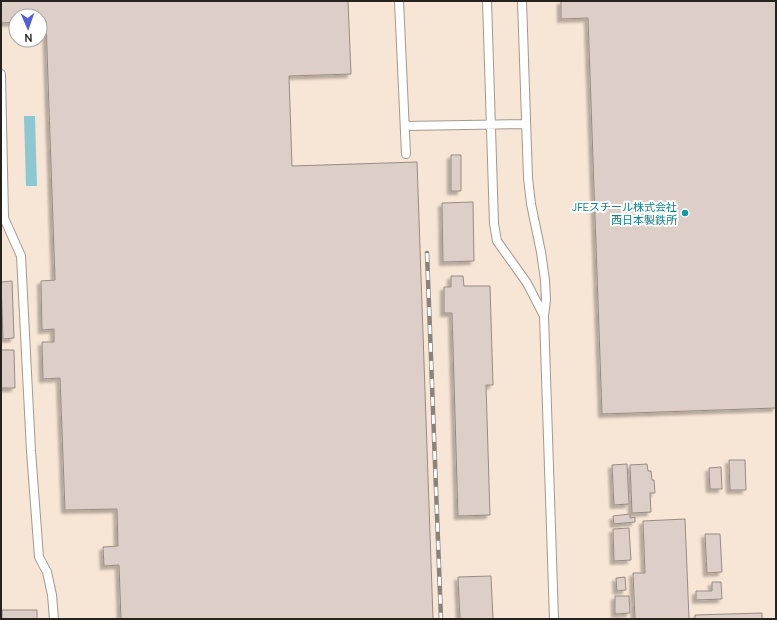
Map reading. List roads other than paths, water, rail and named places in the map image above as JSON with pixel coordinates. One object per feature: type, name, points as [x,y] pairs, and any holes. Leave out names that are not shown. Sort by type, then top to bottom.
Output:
[{"type":"lane","points":[[399,1],[406,154]]},
{"type":"lane","points":[[487,1],[494,224],[497,241],[527,283],[544,316]]},
{"type":"lane","points":[[522,1],[528,178],[531,204],[545,280],[546,300],[544,316],[554,619]]},
{"type":"lane","points":[[1,74],[3,221],[21,256],[31,451],[39,557],[47,572],[52,595],[54,619]]},
{"type":"lane","points":[[405,126],[526,124]]},
{"type":"water","points":[[24,116],[35,116],[37,186],[26,186]]},
{"type":"railway","points":[[427,253],[441,619]]},
{"type":"place","name":"JFEスチール株式会社 西日本製鉄所","points":[[685,213]]}]
